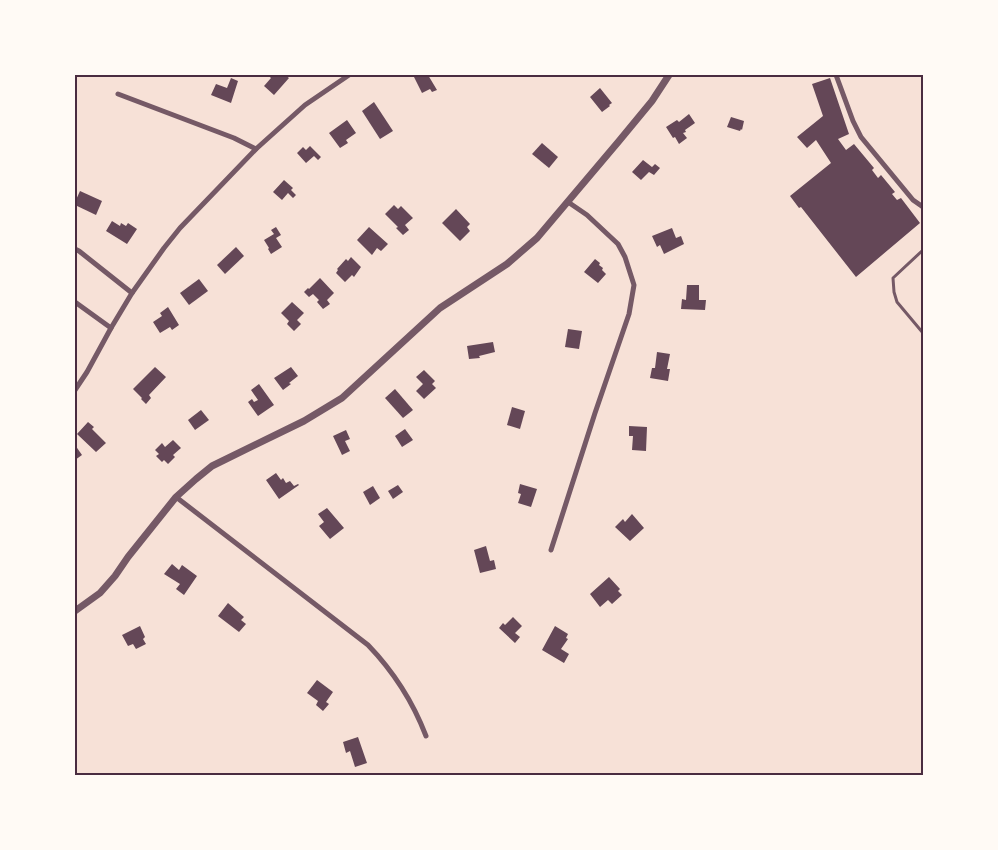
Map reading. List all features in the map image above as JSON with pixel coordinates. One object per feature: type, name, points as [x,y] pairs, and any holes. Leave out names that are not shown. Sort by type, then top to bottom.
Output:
[{"type":"street","points":[[75,390],[132,293],[180,228],[256,149],[305,105],[350,75]]},
{"type":"street","points":[[75,611],[100,593],[176,497],[212,466],[328,408],[342,398],[440,308],[507,264],[537,238],[652,100],[669,75]]},
{"type":"street","points":[[836,75],[861,137],[914,200],[923,207]]},
{"type":"street","points":[[118,94],[213,129],[256,149]]},
{"type":"street","points":[[551,550],[629,314],[634,285],[618,244],[587,215],[568,202]]},
{"type":"street","points":[[75,249],[132,293]]},
{"type":"street","points":[[75,302],[111,328]]},
{"type":"street","points":[[176,497],[368,645],[396,678],[426,736]]},
{"type":"lane","points":[[923,250],[893,278],[897,302],[923,333]]},
{"type":"building","points":[[268,75],[285,75],[289,78],[274,95],[264,86],[271,78]]},
{"type":"building","points":[[413,75],[422,77],[428,75],[437,90],[432,92],[430,89],[422,93]]},
{"type":"building","points":[[231,78],[238,81],[231,103],[211,95],[216,84],[227,88]]},
{"type":"building","points":[[830,78],[849,134],[838,139],[846,150],[854,144],[874,168],[872,170],[878,178],[881,175],[895,192],[892,194],[897,200],[901,198],[920,223],[856,277],[790,196],[831,163],[816,140],[807,148],[797,137],[823,116],[812,84]]},
{"type":"building","points":[[600,88],[612,103],[602,112],[590,97]]},
{"type":"building","points":[[374,102],[393,131],[380,139],[362,111]]},
{"type":"building","points":[[689,114],[695,123],[685,130],[686,132],[683,133],[687,138],[679,144],[666,127],[677,120],[679,122]]},
{"type":"building","points":[[731,117],[744,121],[742,130],[727,127]]},
{"type":"building","points":[[347,120],[356,133],[346,140],[348,143],[340,148],[329,133]]},
{"type":"building","points":[[542,143],[558,157],[549,168],[532,154]]},
{"type":"building","points":[[310,146],[321,157],[318,160],[314,156],[306,163],[297,153],[303,147],[306,150]]},
{"type":"building","points":[[643,160],[652,167],[655,164],[660,168],[654,175],[649,172],[641,180],[632,172]]},
{"type":"building","points":[[284,180],[293,188],[291,190],[296,195],[293,198],[288,193],[282,200],[273,192]]},
{"type":"building","points":[[80,191],[102,201],[96,215],[75,205]]},
{"type":"building","points":[[394,205],[398,209],[401,206],[413,218],[405,225],[409,230],[403,235],[385,214]]},
{"type":"building","points":[[456,209],[470,224],[467,227],[470,231],[460,241],[442,223]]},
{"type":"building","points":[[112,221],[120,226],[121,223],[126,226],[128,223],[137,229],[127,244],[106,231]]},
{"type":"building","points":[[276,227],[281,235],[276,238],[282,247],[271,254],[264,240],[274,234],[271,230]]},
{"type":"building","points":[[369,227],[388,244],[381,251],[377,248],[372,255],[357,240]]},
{"type":"building","points":[[672,228],[676,238],[681,236],[684,244],[664,254],[660,245],[657,247],[652,236]]},
{"type":"building","points":[[236,247],[244,256],[225,274],[217,265]]},
{"type":"building","points":[[351,257],[361,267],[354,277],[352,275],[345,282],[336,273],[346,259],[348,261]]},
{"type":"building","points":[[595,259],[606,274],[598,283],[584,272]]},
{"type":"building","points":[[320,278],[334,293],[327,300],[330,304],[323,309],[313,294],[309,297],[304,292]]},
{"type":"building","points":[[199,279],[208,291],[189,305],[180,293]]},
{"type":"building","points":[[687,285],[699,285],[699,300],[706,300],[705,310],[681,309],[682,299],[686,300]]},
{"type":"building","points":[[292,302],[304,313],[297,320],[301,324],[294,331],[287,324],[289,321],[281,313]]},
{"type":"building","points":[[168,307],[179,325],[172,330],[170,327],[160,333],[153,322],[162,316],[160,313]]},
{"type":"building","points":[[568,329],[582,331],[579,349],[565,347]]},
{"type":"building","points":[[493,342],[495,352],[479,356],[480,358],[469,359],[467,346]]},
{"type":"building","points":[[657,352],[670,354],[667,369],[670,369],[668,381],[650,378],[652,368],[655,368]]},
{"type":"building","points":[[155,367],[166,377],[149,395],[151,398],[146,404],[133,389]]},
{"type":"building","points":[[291,367],[298,376],[283,390],[274,378]]},
{"type":"building","points":[[424,370],[435,381],[432,384],[436,388],[424,399],[416,391],[423,384],[416,377]]},
{"type":"building","points":[[259,384],[274,405],[258,416],[248,402],[252,399],[254,402],[258,400],[251,390]]},
{"type":"building","points":[[395,389],[413,410],[403,418],[385,398]]},
{"type":"building","points":[[512,407],[525,411],[520,429],[507,425]]},
{"type":"building","points":[[201,410],[209,420],[195,430],[188,420]]},
{"type":"building","points":[[88,422],[106,443],[96,452],[77,434]]},
{"type":"building","points":[[629,426],[647,427],[646,451],[632,450],[633,436],[629,436]]},
{"type":"building","points":[[405,429],[413,440],[402,447],[395,436]]},
{"type":"building","points":[[346,430],[350,439],[345,441],[350,451],[342,455],[333,436]]},
{"type":"building","points":[[173,440],[181,448],[168,464],[164,460],[162,462],[156,456],[159,454],[155,450],[162,443],[165,447]]},
{"type":"building","points":[[75,445],[82,455],[75,460]]},
{"type":"building","points":[[276,473],[286,483],[290,481],[294,486],[299,485],[279,499],[266,480]]},
{"type":"building","points":[[520,484],[537,489],[531,507],[518,503],[521,494],[518,493]]},
{"type":"building","points":[[398,485],[403,492],[393,499],[388,491]]},
{"type":"building","points":[[373,486],[380,498],[370,505],[363,492]]},
{"type":"building","points":[[327,508],[344,528],[330,539],[319,526],[324,522],[318,514]]},
{"type":"building","points":[[632,514],[644,528],[630,541],[615,527],[623,519],[625,522]]},
{"type":"building","points":[[486,546],[490,561],[494,560],[496,569],[480,573],[474,550]]},
{"type":"building","points":[[172,564],[179,570],[182,565],[197,576],[184,595],[176,589],[180,584],[164,574]]},
{"type":"building","points":[[609,577],[620,589],[618,591],[622,595],[612,604],[608,600],[600,607],[590,594]]},
{"type":"building","points":[[228,603],[244,617],[241,620],[246,624],[239,632],[218,616]]},
{"type":"building","points":[[513,617],[522,626],[515,633],[520,637],[515,643],[499,628]]},
{"type":"building","points":[[140,626],[146,644],[136,649],[133,644],[128,646],[122,635]]},
{"type":"building","points":[[555,626],[568,634],[566,638],[568,639],[561,649],[569,654],[564,663],[542,650]]},
{"type":"building","points":[[317,680],[333,692],[326,702],[329,704],[323,711],[316,705],[318,701],[307,693]]},
{"type":"building","points":[[358,737],[367,763],[355,767],[350,751],[346,753],[343,742]]}]
